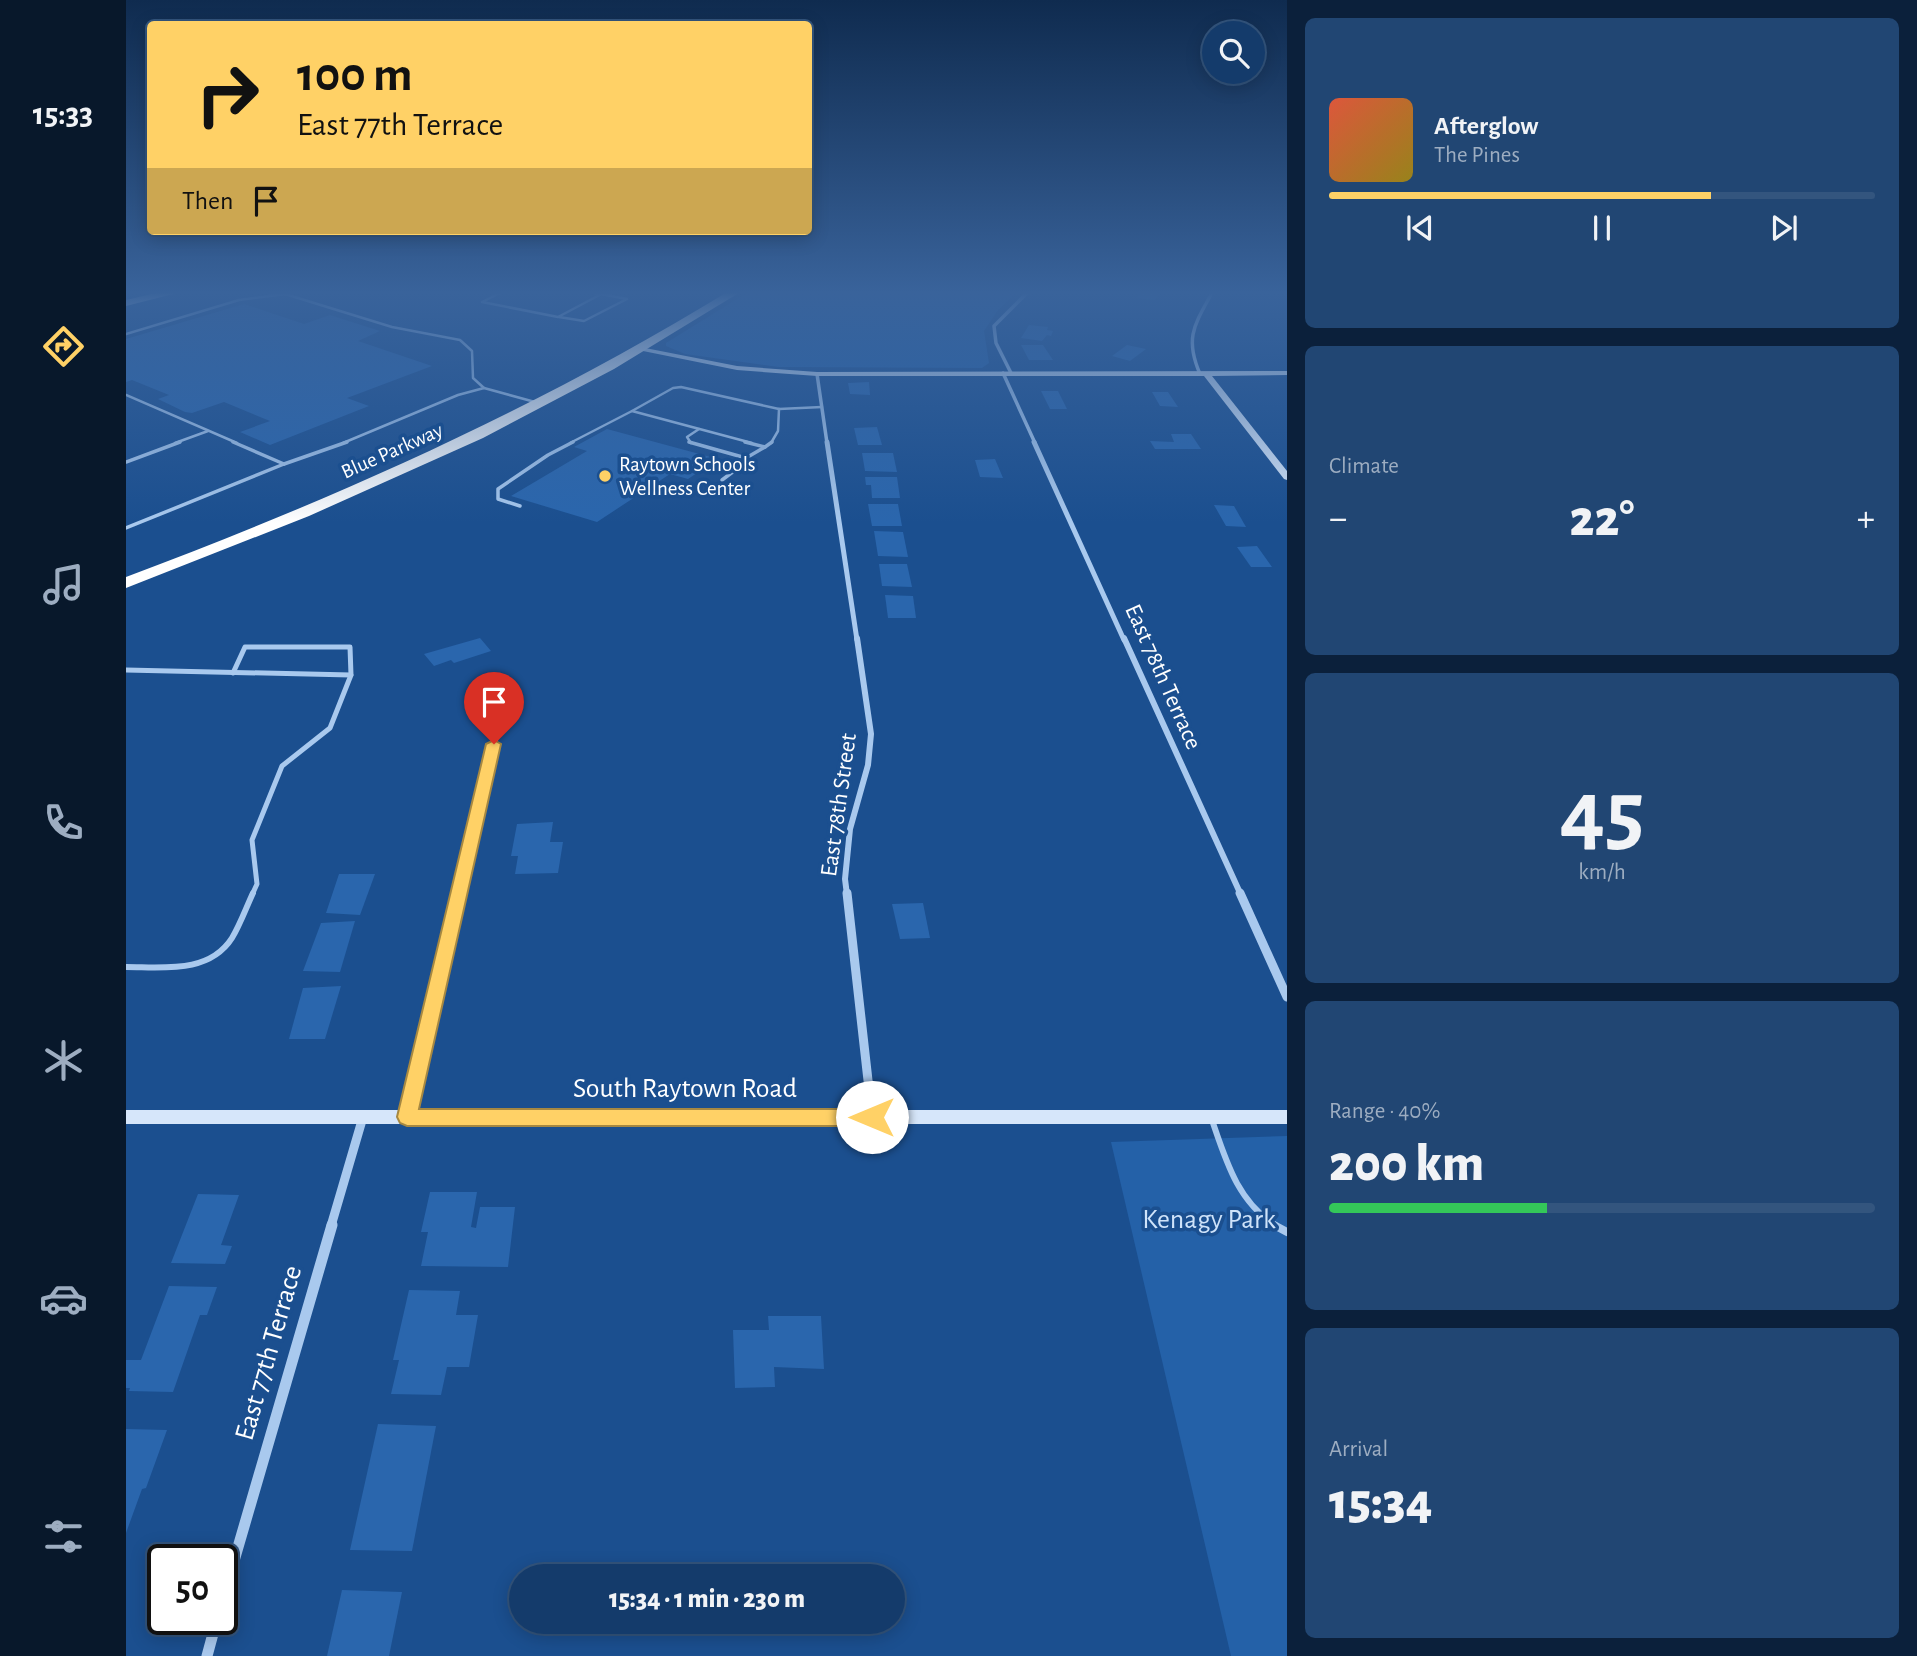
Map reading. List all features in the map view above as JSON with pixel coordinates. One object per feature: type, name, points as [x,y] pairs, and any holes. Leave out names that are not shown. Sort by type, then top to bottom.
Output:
[{"type":"highway","name":"Blue Parkway","points":[[126,583],[313,510],[479,435],[607,368]]},
{"type":"street","points":[[741,368],[817,374],[1287,373]]},
{"type":"street","name":"East 78th Terrace","points":[[1005,368],[1287,997]]},
{"type":"street","points":[[1200,368],[1287,477]]},
{"type":"street","name":"East 78th Street","points":[[817,374],[871,734],[868,765],[850,829],[845,879],[872,1117]]},
{"type":"street","points":[[407,1117],[506,693]]},
{"type":"street","name":"South Raytown Road","points":[[126,1117],[1287,1117]]},
{"type":"street","name":"East 77th Terrace","points":[[238,1547],[363,1117]]},
{"type":"street","points":[[207,1656],[213,1635]]},
{"type":"lane","points":[[474,368],[474,378],[484,388],[540,404]]},
{"type":"lane","points":[[520,506],[498,499],[498,489],[548,455],[673,388],[681,387],[779,409],[821,407]]},
{"type":"lane","points":[[126,528],[285,464],[323,452],[436,402],[484,388]]},
{"type":"lane","points":[[126,395],[285,464]]},
{"type":"lane","points":[[722,480],[746,462],[746,458],[774,442],[779,430],[779,409]]},
{"type":"lane","points":[[632,411],[765,447]]},
{"type":"lane","points":[[699,429],[687,437],[689,443],[746,458]]},
{"type":"lane","points":[[126,462],[208,431]]},
{"type":"lane","points":[[126,967],[184,967],[205,962],[231,940],[257,884],[252,840],[282,766],[330,728],[351,675],[351,647],[245,647],[233,673]]},
{"type":"lane","points":[[126,670],[351,675]]},
{"type":"lane","points":[[1211,1117],[1235,1184],[1251,1208],[1287,1232]]},
{"type":"green space","name":"Kenagy Park","points":[[1287,1136],[1287,1656],[1231,1656],[1111,1142]]},
{"type":"building","points":[[126,368],[426,368],[347,398],[369,406],[270,445],[240,432],[270,421],[224,402],[192,413],[185,412],[158,399],[169,395],[132,380],[126,382]]},
{"type":"building","points":[[869,382],[870,395],[850,394],[848,383]]},
{"type":"building","points":[[1041,391],[1058,391],[1067,409],[1050,409]]},
{"type":"building","points":[[1152,392],[1168,392],[1178,407],[1160,406]]},
{"type":"building","points":[[877,427],[882,445],[858,445],[854,428]]},
{"type":"building","name":"Raytown Schools Wellness Center","points":[[607,429],[718,459],[688,479],[670,474],[597,522],[511,496],[587,451],[574,447]]},
{"type":"building","points":[[1171,434],[1191,434],[1201,449],[1155,449],[1150,441],[1174,442]]},
{"type":"building","points":[[862,453],[893,453],[897,472],[865,471]]},
{"type":"building","points":[[995,459],[1003,478],[980,477],[975,460]]},
{"type":"building","points":[[865,477],[897,477],[900,498],[872,498],[871,485],[866,485]]},
{"type":"building","points":[[868,504],[898,504],[902,526],[872,526]]},
{"type":"building","points":[[1214,505],[1234,506],[1246,527],[1226,526]]},
{"type":"building","points":[[874,531],[903,532],[908,557],[878,556]]},
{"type":"building","points":[[1257,546],[1272,567],[1251,567],[1237,547]]},
{"type":"building","points":[[879,564],[907,564],[912,587],[882,586]]},
{"type":"building","points":[[885,595],[913,596],[916,618],[888,618]]},
{"type":"building","points":[[480,638],[491,651],[454,663],[451,660],[434,666],[424,654]]},
{"type":"building","points":[[553,822],[550,842],[563,842],[558,873],[515,874],[518,856],[511,856],[517,824]]},
{"type":"building","points":[[339,874],[375,874],[360,915],[326,913]]},
{"type":"building","points":[[923,903],[930,938],[900,939],[892,904]]},
{"type":"building","points":[[355,921],[340,972],[303,971],[321,923]]},
{"type":"building","points":[[341,986],[325,1039],[289,1039],[303,988]]},
{"type":"building","points":[[430,1192],[477,1192],[471,1227],[476,1228],[480,1207],[515,1207],[508,1267],[421,1266],[428,1232],[421,1232]]},
{"type":"building","points":[[198,1194],[239,1195],[221,1245],[232,1246],[225,1264],[171,1263]]},
{"type":"building","points":[[169,1286],[217,1287],[207,1315],[200,1315],[173,1392],[129,1391],[130,1388],[126,1388],[126,1360],[141,1360]]},
{"type":"building","points":[[409,1290],[460,1291],[456,1315],[478,1315],[469,1367],[447,1367],[441,1395],[391,1394],[399,1360],[393,1360]]},
{"type":"building","points":[[768,1316],[821,1316],[824,1369],[774,1367],[775,1387],[735,1388],[733,1330],[769,1330]]},
{"type":"building","points":[[378,1424],[436,1426],[412,1551],[350,1550]]},
{"type":"building","points":[[126,1429],[167,1430],[126,1533]]},
{"type":"building","points":[[342,1590],[402,1592],[389,1656],[327,1656]]},
{"type":"place","name":"Raytown Schools Wellness Center","points":[[605,476]]},
{"type":"route","points":[[494,744],[407,1117],[872,1117]]}]
